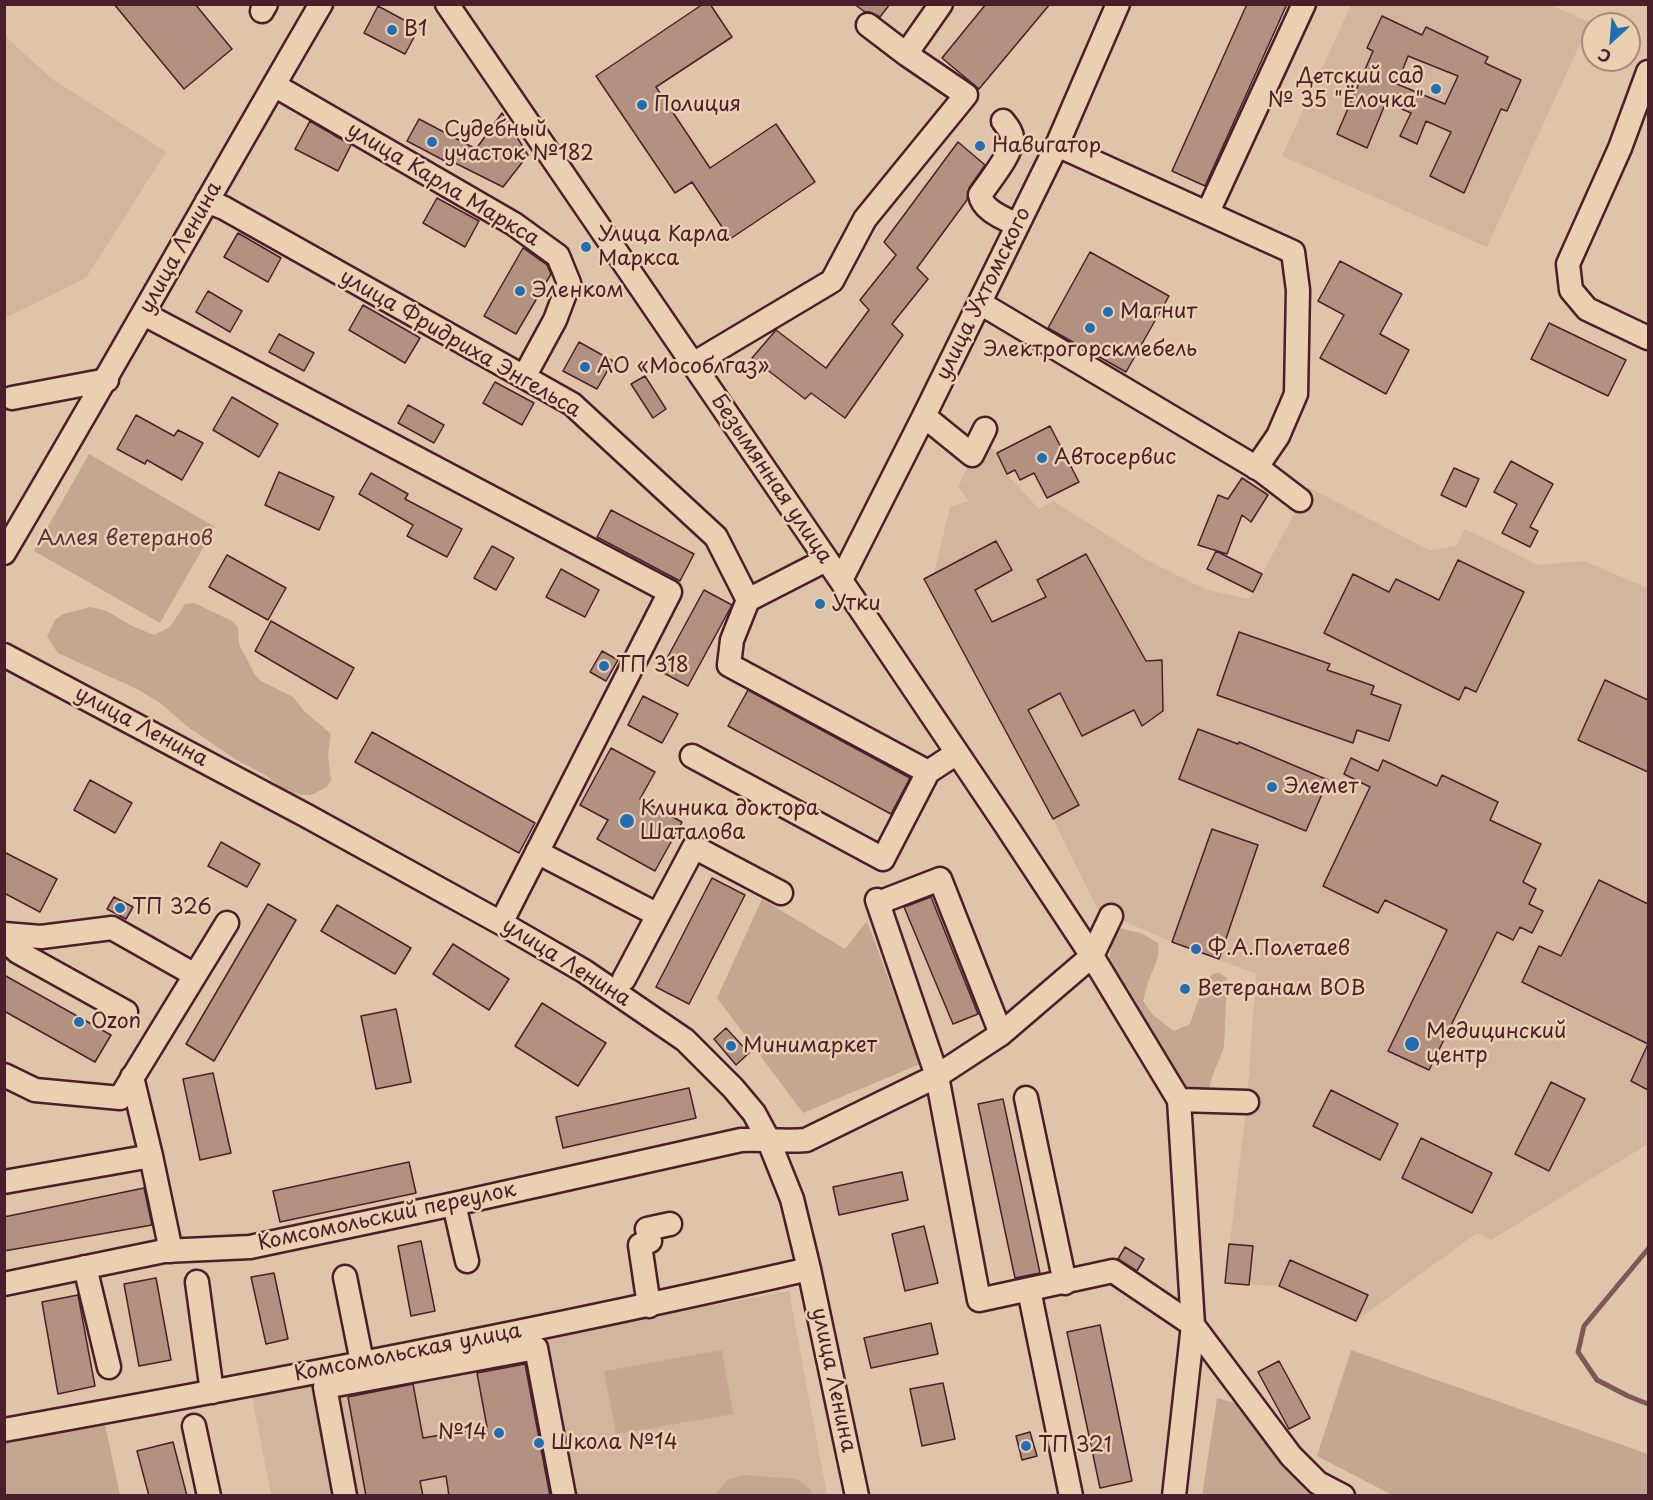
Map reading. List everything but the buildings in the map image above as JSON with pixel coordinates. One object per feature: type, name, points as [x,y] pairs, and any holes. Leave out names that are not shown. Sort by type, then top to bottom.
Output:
[{"type":"street","name":"улица Ленина","points":[[4,553],[106,380],[321,4]]},
{"type":"street","name":"Безымянная улица","points":[[447,4],[957,753],[1092,956],[1179,1100]]},
{"type":"street","points":[[906,54],[941,4]]},
{"type":"street","name":"улица Ухтомского","points":[[841,580],[1057,145],[1118,4]]},
{"type":"street","points":[[1208,212],[1304,4]]},
{"type":"street","points":[[693,364],[832,281],[865,219],[966,95],[868,25]]},
{"type":"street","points":[[1648,72],[1620,148],[1568,264],[1571,290],[1587,309],[1648,338]]},
{"type":"street","name":"улица Карла Маркса","points":[[274,85],[514,224],[558,256],[569,283],[555,320],[524,377]]},
{"type":"street","points":[[1002,121],[1009,128],[1012,138],[1008,152],[980,195],[981,202],[1017,225]]},
{"type":"street","points":[[1057,145],[1293,252],[1298,290],[1296,394],[1278,436],[1256,468]]},
{"type":"street","name":"улица Фридриха Энгельса","points":[[207,201],[224,208],[572,404],[716,537],[748,600]]},
{"type":"street","points":[[980,303],[1256,468],[1300,500]]},
{"type":"street","points":[[144,314],[670,592],[501,923]]},
{"type":"street","points":[[12,399],[106,380]]},
{"type":"street","points":[[924,416],[972,455],[984,429]]},
{"type":"street","points":[[826,560],[748,600],[732,640],[729,665],[928,772]]},
{"type":"street","name":"улица Ленина","points":[[4,655],[307,816],[501,923],[584,971],[685,1040],[733,1088],[754,1113],[768,1139],[792,1199],[857,1496]]},
{"type":"street","points":[[692,756],[883,859],[928,772],[957,753]]},
{"type":"street","points":[[624,979],[694,847],[781,892]]},
{"type":"street","points":[[537,852],[658,915]]},
{"type":"street","points":[[1001,1034],[939,879],[877,902],[937,1077],[979,1300],[1113,1271],[1193,1324],[1291,1455],[1318,1483],[1343,1496]]},
{"type":"street","points":[[1092,956],[1111,916]]},
{"type":"street","points":[[4,1075],[35,1090],[120,1098],[227,923]]},
{"type":"street","points":[[4,934],[41,937],[112,928],[195,975]]},
{"type":"street","points":[[4,939],[18,952],[126,1012]]},
{"type":"street","name":"Комсомольский переулок","points":[[4,1284],[171,1251],[250,1246],[454,1204],[741,1140],[768,1139],[789,1142],[806,1140],[937,1077],[1001,1034],[1092,956]]},
{"type":"street","points":[[132,1077],[152,1156],[171,1251]]},
{"type":"street","points":[[1026,1098],[1065,1282]]},
{"type":"street","points":[[1174,1496],[1193,1324],[1179,1100],[1247,1102]]},
{"type":"street","points":[[4,1182],[152,1156]]},
{"type":"street","points":[[454,1204],[467,1261]]},
{"type":"street","points":[[649,1306],[640,1245],[650,1241],[647,1229],[670,1224]]},
{"type":"street","points":[[85,1267],[109,1367]]},
{"type":"street","name":"Комсомольская улица","points":[[4,1430],[212,1392],[649,1306],[809,1269]]},
{"type":"street","points":[[345,1277],[362,1362]]},
{"type":"street","points":[[197,1282],[212,1392]]},
{"type":"street","points":[[1029,1290],[1071,1496]]},
{"type":"street","points":[[345,1496],[325,1387],[536,1347],[564,1496]]},
{"type":"street","points":[[194,1426],[209,1496]]},
{"type":"shaded area","name":"Детский сад № 35 \"Ёлочка\"","points":[[1351,5],[1550,5],[1581,18],[1581,42],[1487,247],[1282,156]]},
{"type":"shaded area","points":[[4,35],[51,78],[166,152],[86,278],[5,318]]},
{"type":"shaded area","points":[[980,438],[997,453],[1007,474],[1039,509],[1053,501],[1147,560],[1207,590],[1249,599],[1308,487],[1429,550],[1456,546],[1465,529],[1538,565],[1584,561],[1648,588],[1648,1144],[1491,1240],[1477,1233],[1356,1321],[1279,1286],[1225,1283],[1247,1102],[1256,974],[1172,942],[1098,910],[1053,819],[924,579],[934,573],[950,507],[969,501],[958,487]]},
{"type":"shaded area","name":"Школа №14","points":[[789,1291],[827,1495],[271,1495],[251,1391]]},
{"type":"green space","name":"Аллея ветеранов","points":[[89,454],[215,527],[160,623],[34,551]]},
{"type":"green space","points":[[194,603],[232,621],[238,627],[239,644],[255,675],[261,681],[293,697],[304,711],[331,734],[328,754],[331,780],[327,787],[311,795],[285,791],[267,776],[235,759],[188,727],[160,703],[137,689],[58,653],[47,637],[55,620],[63,614],[90,607],[107,611],[130,625],[154,635],[170,627],[185,604]]},
{"type":"green space","points":[[762,899],[845,949],[867,921],[920,1064],[803,1113],[717,998]]},
{"type":"green space","points":[[1119,928],[1143,934],[1158,943],[1158,956],[1143,1001],[1153,1015],[1174,1031],[1190,1024],[1202,989],[1212,974],[1220,973],[1227,978],[1224,1047],[1211,1080],[1208,1096],[1182,1091],[1169,1058],[1139,1014],[1128,989],[1108,970],[1113,933]]},
{"type":"green space","points":[[722,1350],[733,1414],[616,1434],[604,1371]]},
{"type":"green space","points":[[1351,1350],[1648,1454],[1648,1495],[1392,1495],[1317,1456]]},
{"type":"green space","points":[[1217,1398],[1250,1407],[1319,1496],[1202,1496]]},
{"type":"green space","points":[[104,1420],[120,1495],[5,1495],[4,1440]]},
{"type":"green space","points":[[744,1475],[796,1479],[811,1490],[812,1495],[715,1495],[727,1480]]},
{"type":"waterway","points":[[1648,1249],[1584,1326],[1578,1352],[1597,1380],[1648,1404]]},
{"type":"place","name":"B1","points":[[392,30]]},
{"type":"place","name":"Детский сад № 35 \"Ёлочка\"","points":[[1436,89]]},
{"type":"place","name":"Полиция","points":[[642,105]]},
{"type":"place","name":"Судебный участок №182","points":[[432,142]]},
{"type":"place","name":"Навигатор","points":[[980,146]]},
{"type":"place","name":"Улица Карла Маркса","points":[[586,247]]},
{"type":"place","name":"Эленком","points":[[520,291]]},
{"type":"place","name":"Магнит","points":[[1108,312]]},
{"type":"place","name":"Электрогорскмебель","points":[[1090,328]]},
{"type":"place","name":"АО «Мособлгаз»","points":[[585,367]]},
{"type":"place","name":"Автосервис","points":[[1042,458]]},
{"type":"place","name":"Утки","points":[[820,604]]},
{"type":"place","name":"ТП 318","points":[[604,666]]},
{"type":"place","name":"Элемет","points":[[1272,787]]},
{"type":"place","name":"Клиника доктора Шаталова","points":[[627,821]]},
{"type":"place","name":"ТП 326","points":[[120,908]]},
{"type":"place","name":"Ф.А.Полетаев","points":[[1196,949]]},
{"type":"place","name":"Ветеранам ВОВ","points":[[1185,989]]},
{"type":"place","name":"Ozon","points":[[79,1022]]},
{"type":"place","name":"Медицинский центр","points":[[1412,1044]]},
{"type":"place","name":"Минимаркет","points":[[731,1046]]},
{"type":"place","name":"№14","points":[[499,1433]]},
{"type":"place","name":"Школа №14","points":[[539,1443]]},
{"type":"place","name":"ТП 321","points":[[1026,1446]]}]
